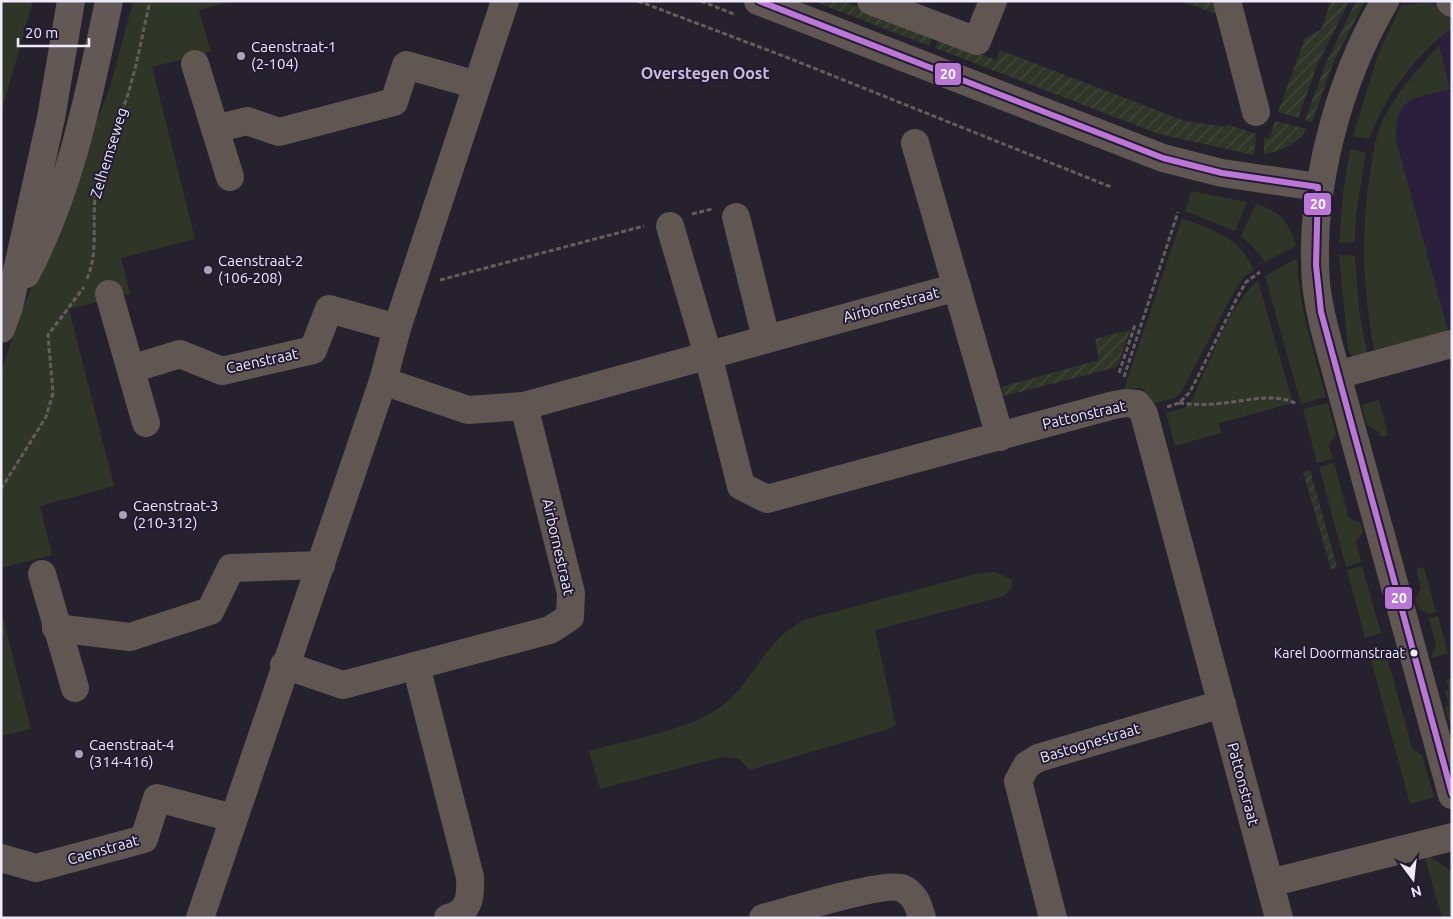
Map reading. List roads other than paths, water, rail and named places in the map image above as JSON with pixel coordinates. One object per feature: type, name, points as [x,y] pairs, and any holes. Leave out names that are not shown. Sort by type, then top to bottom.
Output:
[{"type":"main road","points":[[5,318],[51,118],[71,1]]},
{"type":"main road","points":[[5,318],[43,241],[68,175],[109,1]]},
{"type":"street","points":[[200,918],[284,665],[383,381],[397,328],[505,1]]},
{"type":"street","points":[[758,1],[1163,158],[1222,173],[1318,187]]},
{"type":"street","points":[[871,1],[977,41],[993,1]]},
{"type":"street","points":[[1227,1],[1256,112]]},
{"type":"street","points":[[1385,1],[1372,24],[1356,60],[1332,134],[1318,187],[1314,249],[1316,284],[1320,312],[1337,376],[1447,763],[1452,795]]},
{"type":"street","points":[[195,64],[230,178]]},
{"type":"street","points":[[215,129],[247,121],[279,132],[394,102],[406,65],[477,85]]},
{"type":"street","name":"Airbornestraat","points":[[915,143],[1000,437]]},
{"type":"street","points":[[736,217],[766,338]]},
{"type":"street","points":[[669,222],[708,355]]},
{"type":"street","name":"Airbornestraat","points":[[383,381],[468,410],[524,406],[766,338],[957,288]]},
{"type":"street","points":[[109,294],[146,423]]},
{"type":"street","name":"Caenstraat","points":[[131,369],[180,354],[222,371],[314,350],[329,309],[397,328]]},
{"type":"street","points":[[1337,376],[1451,344]]},
{"type":"street","name":"Pattonstraat","points":[[708,355],[741,486],[767,499],[1114,406],[1126,403],[1137,404],[1144,414],[1280,918]]},
{"type":"street","name":"Airbornestraat","points":[[284,665],[344,685],[550,630],[570,617],[571,593],[524,406]]},
{"type":"street","points":[[56,628],[130,637],[210,611],[231,568],[320,565]]},
{"type":"street","points":[[42,574],[56,628],[75,688]]},
{"type":"street","points":[[416,666],[470,877],[469,902],[460,914],[448,918]]},
{"type":"street","name":"Bastognestraat","points":[[1053,918],[1018,781],[1027,766],[1038,758],[1222,704]]},
{"type":"street","name":"Caenstraat","points":[[1,858],[36,868],[144,839],[157,798],[233,818]]},
{"type":"street","points":[[1270,883],[1452,837]]},
{"type":"street","points":[[763,918],[879,888],[902,888],[916,899],[922,918]]},
{"type":"place","name":"Caenstraat-1 (2-104)","points":[[241,56]]},
{"type":"place","name":"Caenstraat-2 (106-208)","points":[[208,270]]},
{"type":"place","name":"Caenstraat-3 (210-312)","points":[[123,515]]},
{"type":"place","name":"Karel Doormanstraat","points":[[1414,653]]},
{"type":"place","name":"Caenstraat-4 (314-416)","points":[[79,754]]},
{"type":"district","name":"Overstegen Oost","points":[[705,73]]}]
